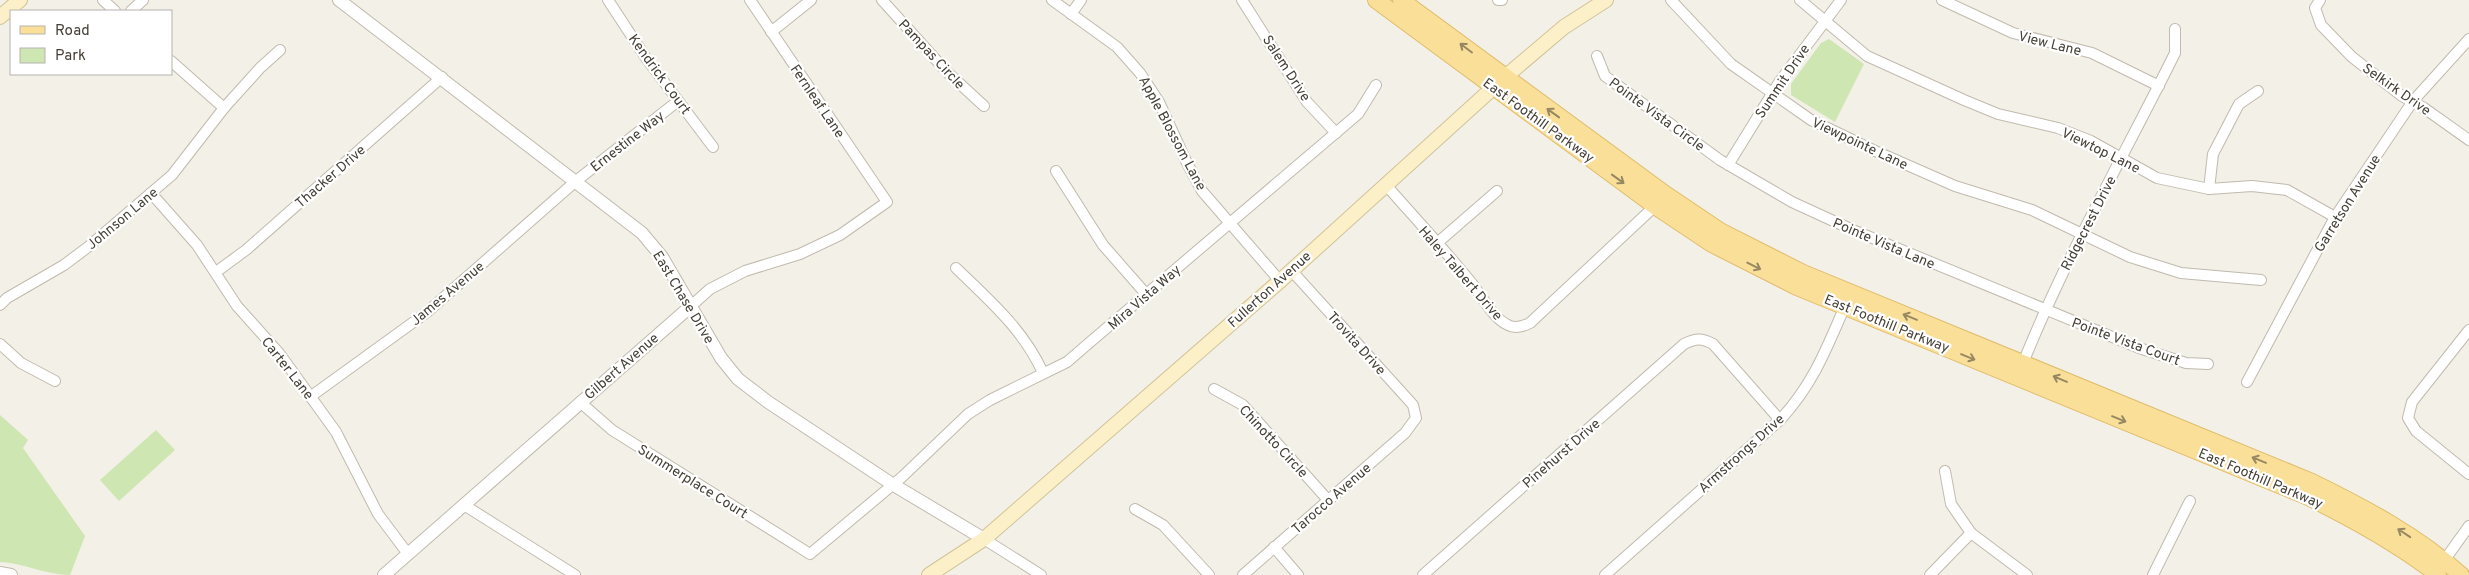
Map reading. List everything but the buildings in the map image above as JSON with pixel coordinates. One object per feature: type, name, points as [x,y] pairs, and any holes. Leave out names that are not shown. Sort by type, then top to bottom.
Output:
[{"type":"main road","points":[[0,17],[20,0]]},
{"type":"main road","name":"East Foothill Parkway","points":[[1376,0],[1720,231],[1803,273],[2312,482],[2357,504],[2390,524],[2437,571]]},
{"type":"main road","name":"East Foothill Parkway","points":[[1401,0],[1499,82],[1655,206],[1712,244],[1754,267],[1844,306],[2306,496],[2350,517],[2437,571],[2461,575]]},
{"type":"main road","name":"Fullerton Avenue","points":[[929,575],[984,539],[1280,281],[1499,82],[1564,27],[1606,0]]},
{"type":"street","points":[[103,0],[114,10]]},
{"type":"street","points":[[132,10],[143,0]]},
{"type":"street","name":"Kendrick Court","points":[[608,0],[646,58],[712,147]]},
{"type":"street","name":"Fernleaf Lane","points":[[750,0],[887,202]]},
{"type":"street","points":[[771,32],[811,0]]},
{"type":"street","name":"Pampas Circle","points":[[882,0],[947,72],[984,106]]},
{"type":"street","name":"Apple Blossom Lane","points":[[1052,0],[1117,47],[1140,73],[1159,102],[1186,163],[1202,191],[1280,281]]},
{"type":"street","points":[[1071,14],[1081,0]]},
{"type":"street","name":"Salem Drive","points":[[1242,0],[1308,102],[1336,133]]},
{"type":"street","name":"Viewpointe Lane","points":[[1671,0],[1732,64],[1811,120],[1873,150],[1955,186],[2032,210],[2130,257],[2181,273],[2261,280]]},
{"type":"street","name":"Viewtop Lane","points":[[1800,0],[1867,56],[1998,114],[2058,128],[2091,141],[2157,178],[2209,188],[2252,186],[2287,190],[2335,217]]},
{"type":"street","name":"Summit Drive","points":[[1728,165],[1772,93],[1841,0]]},
{"type":"street","name":"View Lane","points":[[1942,0],[2013,33],[2092,53],[2159,86]]},
{"type":"street","name":"East Chase Drive","points":[[347,2],[642,233],[662,257],[721,358],[738,379],[774,406],[892,484],[1041,575]]},
{"type":"street","name":"Selkirk Drive","points":[[2318,4],[2321,25],[2352,58],[2402,96],[2413,101],[2469,140]]},
{"type":"street","name":"Ridgecrest Drive","points":[[2023,363],[2045,310],[2082,233],[2175,53],[2175,29]]},
{"type":"street","name":"Garretson Avenue","points":[[2247,382],[2335,217],[2413,101],[2469,39]]},
{"type":"street","name":"Johnson Lane","points":[[0,305],[70,261],[172,175],[224,108],[260,68],[280,50]]},
{"type":"street","name":"Pointe Vista Circle","points":[[1597,56],[1605,76],[1728,165]]},
{"type":"street","points":[[172,62],[224,108]]},
{"type":"street","name":"Thacker Drive","points":[[216,272],[246,250],[442,77]]},
{"type":"street","name":"Mira Vista Way","points":[[810,554],[892,484],[968,414],[990,400],[1066,362],[1358,114],[1376,85]]},
{"type":"street","points":[[2209,188],[2213,154],[2240,104],[2258,91]]},
{"type":"street","name":"Ernestine Way","points":[[576,181],[678,101]]},
{"type":"street","name":"Pointe Vista Lane","points":[[1728,165],[1792,202],[2045,310]]},
{"type":"street","points":[[1056,171],[1103,245],[1146,294]]},
{"type":"street","name":"James Avenue","points":[[310,397],[426,313],[576,181]]},
{"type":"street","name":"Haley Talbert Drive","points":[[1386,184],[1470,281],[1499,318],[1506,325],[1523,327],[1628,233],[1655,206]]},
{"type":"street","points":[[1436,244],[1497,191]]},
{"type":"street","name":"Carter Lane","points":[[151,193],[197,245],[237,306],[279,353],[336,432],[378,514],[408,554]]},
{"type":"street","name":"Gilbert Avenue","points":[[384,575],[710,289],[745,271],[800,254],[840,235],[887,202]]},
{"type":"street","points":[[956,268],[1011,322],[1034,351],[1044,373]]},
{"type":"street","name":"Trovita Drive","points":[[1291,270],[1413,405],[1416,418]]},
{"type":"street","name":"Armstrongs Drive","points":[[1605,575],[1780,420],[1808,386],[1844,306]]},
{"type":"street","name":"Pointe Vista Court","points":[[2045,310],[2139,348],[2186,363],[2208,364]]},
{"type":"street","points":[[2469,330],[2412,402],[2408,418],[2416,432],[2469,474]]},
{"type":"street","name":"Pinehurst Drive","points":[[1423,575],[1684,344],[1693,340],[1702,339],[1713,344],[1780,420]]},
{"type":"street","points":[[0,344],[21,363],[56,381]]},
{"type":"street","name":"Chinotto Circle","points":[[1214,389],[1243,406],[1328,500]]},
{"type":"street","name":"Summerplace Court","points":[[580,402],[612,430],[810,554]]},
{"type":"street","name":"Tarocco Avenue","points":[[1243,575],[1405,433],[1416,418]]},
{"type":"street","points":[[1945,471],[1951,504],[1971,534],[2027,575]]},
{"type":"street","points":[[2153,575],[2190,501]]},
{"type":"street","points":[[464,505],[575,575]]},
{"type":"street","points":[[1135,509],[1163,525],[1208,575]]},
{"type":"street","points":[[2437,571],[2469,526]]},
{"type":"street","points":[[1930,575],[1971,534]]},
{"type":"street","points":[[1274,547],[1298,575]]},
{"type":"street","points":[[0,573],[11,575]]},
{"type":"green space","points":[[1829,39],[1864,64],[1835,122],[1791,95],[1791,84],[1821,43]]},
{"type":"green space","points":[[0,415],[28,440],[23,448],[85,536],[70,575],[0,562]]},
{"type":"green space","points":[[156,430],[175,450],[119,501],[100,480]]}]
